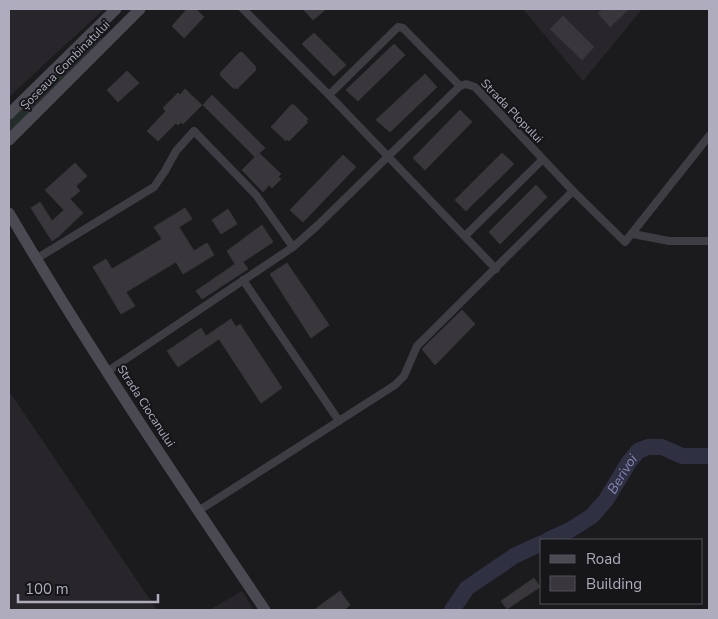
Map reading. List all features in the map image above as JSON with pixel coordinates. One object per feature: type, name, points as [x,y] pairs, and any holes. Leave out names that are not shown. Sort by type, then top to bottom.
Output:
[{"type":"main road","name":"Șoseaua Combinatului","points":[[9,114],[116,9]]},
{"type":"main road","name":"Șoseaua Combinatului","points":[[9,140],[140,9]]},
{"type":"main road","points":[[98,27],[110,39]]},
{"type":"main road","name":"Strada Ciocanului","points":[[9,213],[36,259],[198,511],[265,610]]},
{"type":"street","points":[[243,9],[496,269]]},
{"type":"street","points":[[328,95],[398,27],[403,28],[460,86]]},
{"type":"street","name":"Strada Plopului","points":[[108,371],[293,247],[318,225],[460,86],[466,84],[475,87],[542,160],[625,242],[633,234]]},
{"type":"street","points":[[36,259],[154,187],[176,151],[194,131],[256,194],[293,247]]},
{"type":"street","points":[[709,136],[633,234],[669,241],[709,241]]},
{"type":"street","points":[[465,236],[542,160]]},
{"type":"street","points":[[198,511],[395,385],[404,376],[417,346],[573,191]]},
{"type":"street","points":[[243,280],[339,421]]},
{"type":"shaded area","points":[[9,9],[104,9],[9,97]]},
{"type":"shaded area","points":[[523,9],[642,9],[583,81]]},
{"type":"shaded area","points":[[96,35],[102,39],[9,134],[9,120]]},
{"type":"shaded area","points":[[9,391],[157,610],[9,610]]},
{"type":"shaded area","points":[[242,591],[254,610],[209,610]]},
{"type":"building","points":[[187,9],[196,9],[204,17],[184,38],[172,26]]},
{"type":"building","points":[[303,9],[326,9],[313,20]]},
{"type":"building","points":[[603,9],[629,9],[610,27],[598,13]]},
{"type":"building","points":[[563,16],[594,47],[582,60],[550,29]]},
{"type":"building","points":[[314,33],[346,65],[334,76],[302,44]]},
{"type":"building","points":[[394,44],[405,55],[358,101],[346,90]]},
{"type":"building","points":[[242,52],[256,67],[256,70],[237,89],[235,87],[234,89],[220,75]]},
{"type":"building","points":[[127,71],[139,83],[118,102],[107,90]]},
{"type":"building","points":[[425,74],[437,87],[390,132],[376,120]]},
{"type":"building","points":[[185,89],[202,105],[183,124],[181,122],[178,125],[176,123],[158,141],[147,131],[166,111],[163,108],[178,93],[180,95]]},
{"type":"building","points":[[212,95],[265,148],[255,157],[203,105]]},
{"type":"building","points":[[291,105],[294,105],[308,119],[306,121],[308,122],[289,141],[287,139],[286,141],[271,127]]},
{"type":"building","points":[[460,110],[472,122],[425,170],[413,158]]},
{"type":"building","points":[[259,153],[281,174],[278,177],[281,179],[272,188],[269,185],[263,192],[242,170]]},
{"type":"building","points":[[502,153],[514,164],[466,211],[455,200]]},
{"type":"building","points":[[343,155],[356,167],[303,222],[290,210]]},
{"type":"building","points":[[75,163],[87,176],[76,186],[80,191],[70,199],[83,213],[52,241],[31,208],[40,202],[52,221],[64,210],[45,190]]},
{"type":"building","points":[[536,185],[547,197],[500,244],[489,232]]},
{"type":"building","points":[[185,208],[192,219],[179,227],[194,251],[207,243],[214,255],[183,274],[176,262],[126,292],[135,306],[121,314],[93,267],[106,259],[112,269],[162,239],[154,227]]},
{"type":"building","points":[[228,209],[237,224],[221,234],[212,220]]},
{"type":"building","points":[[262,225],[273,242],[243,262],[248,269],[202,299],[196,291],[235,264],[227,251]]},
{"type":"building","points":[[287,263],[329,325],[311,338],[270,274]]},
{"type":"building","points":[[462,310],[475,324],[435,365],[422,349]]},
{"type":"building","points":[[231,319],[236,327],[240,324],[282,388],[261,403],[219,339],[178,367],[167,351],[201,328],[206,336]]},
{"type":"building","points":[[534,578],[540,587],[507,609],[501,601]]},
{"type":"building","points":[[340,591],[350,605],[344,610],[314,610]]},
{"type":"waterway","name":"Berivoi","points":[[550,539],[570,530],[592,516],[606,500],[629,462],[638,451],[648,447],[662,447],[682,456],[709,456]]},
{"type":"waterway","name":"Berivoi","points":[[452,610],[467,588],[514,556],[540,544]]}]
